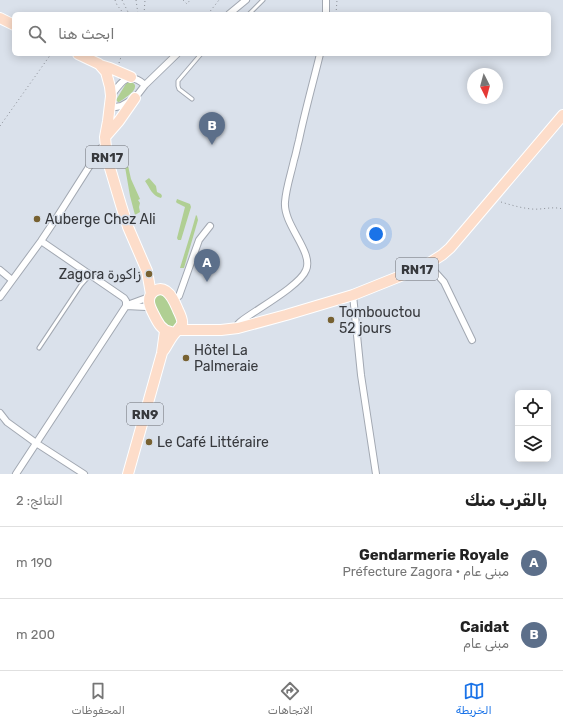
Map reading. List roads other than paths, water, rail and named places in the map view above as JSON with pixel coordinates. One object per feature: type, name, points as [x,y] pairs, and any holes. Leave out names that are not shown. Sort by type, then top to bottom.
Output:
[{"type":"main road","points":[[0,18],[12,23]]},
{"type":"main road","points":[[82,56],[132,77]]},
{"type":"main road","name":"RN17","points":[[100,64],[106,72],[110,87],[110,108],[105,141],[110,167],[121,205],[128,227],[147,270],[174,300],[179,327]]},
{"type":"main road","points":[[105,141],[135,98]]},
{"type":"main road","name":"RN17","points":[[147,270],[150,296],[149,301],[159,324],[169,332],[179,327],[214,331],[238,328],[286,316],[353,295],[423,267],[442,255],[450,248],[563,115]]},
{"type":"main road","points":[[150,296],[156,290],[164,290]]},
{"type":"main road","name":"RN9","points":[[162,354],[179,327]]},
{"type":"main road","name":"RN9","points":[[128,474],[162,354],[165,330]]},
{"type":"street","points":[[231,12],[246,0]]},
{"type":"street","points":[[326,0],[326,12]]},
{"type":"street","points":[[110,108],[121,106],[135,98],[145,86],[176,56]]},
{"type":"street","points":[[238,328],[238,324],[240,322],[282,294],[301,278],[306,271],[307,257],[287,218],[285,202],[298,141],[319,56]]},
{"type":"street","points":[[111,96],[123,81],[132,77],[142,82],[145,86]]},
{"type":"street","points":[[0,297],[41,241],[105,141]]},
{"type":"street","points":[[174,300],[180,294],[199,240],[210,226]]},
{"type":"street","points":[[41,241],[124,298],[126,301],[126,306]]},
{"type":"street","points":[[423,267],[435,272],[444,282],[472,340]]},
{"type":"street","points":[[0,270],[12,280]]},
{"type":"street","points":[[353,295],[361,374],[376,474]]},
{"type":"street","points":[[16,474],[126,306],[150,296]]},
{"type":"street","points":[[126,306],[146,306],[152,309]]},
{"type":"street","points":[[0,413],[7,422],[84,474]]},
{"type":"lane","points":[[251,12],[263,0]]},
{"type":"lane","points":[[192,99],[179,89],[177,84],[199,56]]},
{"type":"lane","points":[[39,348],[90,275]]},
{"type":"place","name":"Caidat","points":[[212,145]]},
{"type":"place","name":"Auberge Chez Ali","points":[[37,219]]},
{"type":"place","name":"Zagora زاكورة","points":[[149,274]]},
{"type":"place","name":"Gendarmerie Royale","points":[[207,282]]},
{"type":"place","name":"Tombouctou 52 jours","points":[[331,320]]},
{"type":"place","name":"Hôtel La Palmeraie","points":[[186,358]]},
{"type":"place","name":"Le Café Littéraire","points":[[149,442]]}]
